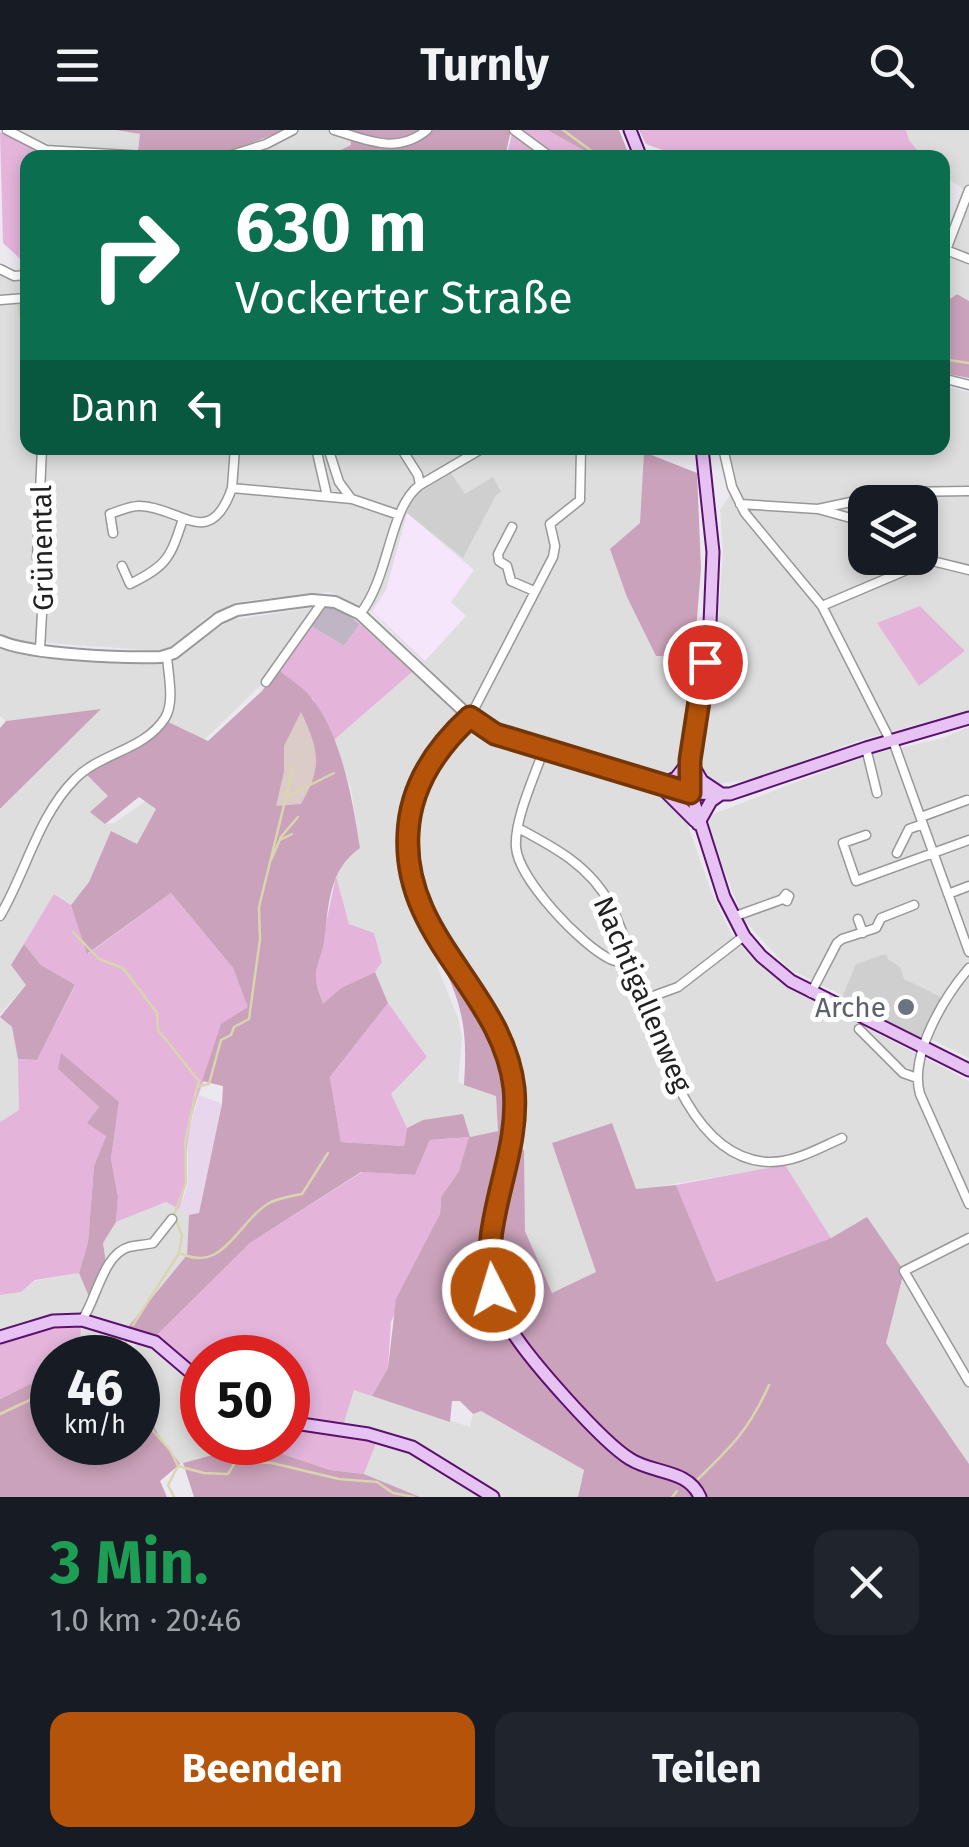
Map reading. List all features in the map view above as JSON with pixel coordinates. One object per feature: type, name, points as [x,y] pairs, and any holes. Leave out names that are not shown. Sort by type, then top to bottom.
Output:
[{"type":"main road","points":[[703,455],[712,552],[710,623],[690,760],[690,793],[733,918],[774,968],[811,993],[969,1070]]},
{"type":"main road","points":[[700,1497],[687,1480],[644,1467],[615,1448],[517,1339],[496,1300],[489,1270],[489,1236],[513,1140],[512,1072],[495,1026],[422,914],[412,886],[407,856],[410,817],[419,786],[438,751],[470,717],[488,731],[659,785],[690,793],[721,794],[754,788],[866,748],[969,718]]},
{"type":"main road","points":[[659,785],[676,778],[690,760]]},
{"type":"main road","points":[[690,760],[702,782],[721,794]]},
{"type":"main road","points":[[659,785],[698,824]]},
{"type":"main road","points":[[698,824],[711,801],[721,794]]},
{"type":"main road","points":[[0,1337],[53,1321],[82,1320],[155,1342],[180,1363]]},
{"type":"main road","points":[[310,1425],[368,1434],[412,1447],[493,1497]]},
{"type":"street","points":[[6,130],[46,150]]},
{"type":"street","points":[[247,150],[293,130]]},
{"type":"street","points":[[334,130],[368,142],[393,145],[415,139],[427,130]]},
{"type":"street","points":[[514,130],[541,150]]},
{"type":"street","points":[[950,240],[969,190]]},
{"type":"street","name":"Grünental","points":[[40,649],[44,578],[37,558],[42,455]]},
{"type":"street","points":[[113,533],[110,514],[137,506],[198,523],[211,520],[222,509],[232,488],[234,455]]},
{"type":"street","points":[[317,455],[326,496]]},
{"type":"street","points":[[330,455],[339,482],[352,500]]},
{"type":"street","points":[[405,455],[420,485]]},
{"type":"street","points":[[360,614],[378,588],[409,493],[471,455]]},
{"type":"street","points":[[0,641],[110,656],[167,656],[231,612],[324,600],[360,614],[470,717],[555,550],[550,524],[580,500],[581,455]]},
{"type":"street","points":[[725,455],[740,504],[822,606],[892,742],[948,894],[966,931],[969,952]]},
{"type":"street","points":[[232,488],[352,500],[399,515]]},
{"type":"street","points":[[818,509],[898,492],[969,491]]},
{"type":"street","points":[[740,504],[818,509],[848,517]]},
{"type":"street","points":[[122,566],[130,584],[164,564],[171,555],[182,519]]},
{"type":"street","points":[[512,527],[498,554],[499,561],[507,566],[511,581],[534,591]]},
{"type":"street","points":[[938,562],[969,570]]},
{"type":"street","points":[[822,606],[895,575]]},
{"type":"street","points":[[266,682],[324,600]]},
{"type":"street","points":[[0,916],[50,813],[70,784],[94,764],[134,745],[164,720],[170,702],[167,656]]},
{"type":"street","points":[[866,748],[878,794]]},
{"type":"street","points":[[544,749],[518,828],[516,846],[520,861],[562,919],[612,961],[633,964]]},
{"type":"street","points":[[898,853],[909,829],[967,800]]},
{"type":"street","name":"Nachtigallenweg","points":[[518,828],[561,851],[592,880],[611,905],[675,1078],[704,1127],[727,1148],[757,1160],[782,1161],[842,1138]]},
{"type":"street","points":[[866,835],[843,843],[856,881],[969,840]]},
{"type":"street","points":[[948,894],[969,886]]},
{"type":"street","points":[[733,918],[783,899]]},
{"type":"street","points":[[811,993],[842,938],[876,928],[881,918],[914,905]]},
{"type":"street","points":[[858,918],[863,933]]},
{"type":"street","points":[[645,999],[678,987],[744,936]]},
{"type":"street","points":[[969,968],[944,999],[917,1078],[920,1094],[969,1204]]},
{"type":"street","points":[[859,1030],[903,1073],[917,1078]]},
{"type":"street","points":[[82,1320],[92,1306],[98,1283],[117,1255],[127,1248],[153,1243],[172,1218]]},
{"type":"street","points":[[969,1238],[904,1271],[969,1382]]},
{"type":"shaded area","points":[[14,130],[117,130],[140,134],[138,150],[59,148]]},
{"type":"shaded area","points":[[116,130],[285,130],[233,150],[138,150],[140,134]]},
{"type":"shaded area","points":[[296,130],[349,130],[351,145],[340,150],[250,150]]},
{"type":"shaded area","points":[[349,130],[511,130],[507,150],[341,150],[351,145]]},
{"type":"shaded area","points":[[513,130],[547,130],[583,150],[508,150]]},
{"type":"shaded area","points":[[547,130],[619,130],[627,150],[583,150]]},
{"type":"shaded area","points":[[639,130],[906,130],[917,150],[663,150],[646,144]]},
{"type":"shaded area","points":[[906,130],[969,130],[969,301],[957,294],[950,299],[950,221],[964,189],[950,180],[950,150],[917,150]]},
{"type":"shaded area","points":[[0,132],[38,150],[20,150],[20,259],[3,243]]},
{"type":"shaded area","points":[[0,274],[6,279],[20,279],[20,455],[39,455],[34,558],[42,581],[37,653],[163,664],[231,620],[311,608],[266,680],[203,741],[161,719],[131,744],[82,771],[109,796],[105,824],[114,823],[147,800],[156,809],[137,845],[111,832],[89,882],[71,905],[55,894],[27,984],[0,1014],[0,810],[100,710],[6,721],[0,716]]},
{"type":"shaded area","points":[[957,294],[969,301],[969,378],[950,374],[950,299]]},
{"type":"shaded area","points":[[950,388],[969,392],[969,710],[858,741],[754,779],[719,784],[710,781],[698,760],[712,688],[718,622],[723,551],[720,510],[737,485],[730,455],[950,455]]},
{"type":"shaded area","points":[[45,455],[644,455],[641,523],[656,656],[694,656],[680,763],[671,775],[658,778],[495,723],[471,710],[371,611],[329,592],[236,602],[202,620],[174,648],[160,651],[49,643],[44,640],[46,576],[40,560]]},
{"type":"shaded area","points":[[644,455],[697,473],[701,568],[694,656],[656,656],[627,597],[610,549],[640,523]]},
{"type":"shaded area","points":[[451,473],[465,494],[493,477],[501,492],[463,558],[407,513],[413,497]]},
{"type":"shaded area","points":[[407,513],[474,570],[451,602],[466,616],[425,661],[372,611],[386,590]]},
{"type":"shaded area","points":[[920,606],[965,651],[919,686],[877,623]]},
{"type":"shaded area","points":[[324,607],[339,608],[360,624],[344,646],[309,625]]},
{"type":"shaded area","points":[[360,624],[412,672],[334,740],[313,699],[278,669],[309,625],[344,646]]},
{"type":"shaded area","points":[[278,669],[310,696],[332,732],[350,791],[360,848],[342,867],[329,902],[316,973],[323,1004],[341,988],[375,972],[388,1003],[330,1077],[341,1142],[404,1146],[407,1128],[423,1120],[463,1114],[470,1137],[498,1131],[496,1096],[464,1085],[463,1025],[444,968],[447,964],[487,1024],[504,1063],[510,1108],[508,1134],[518,1140],[524,1151],[525,1231],[552,1293],[596,1272],[552,1143],[612,1123],[636,1189],[676,1185],[716,1282],[831,1238],[867,1217],[904,1271],[886,1343],[969,1464],[969,1497],[578,1497],[584,1470],[481,1411],[473,1414],[460,1401],[452,1401],[450,1422],[372,1396],[388,1368],[396,1299],[440,1214],[441,1197],[459,1171],[469,1137],[430,1140],[415,1175],[361,1172],[250,1243],[157,1335],[128,1327],[187,1255],[189,1215],[199,1213],[222,1104],[223,1086],[202,1081],[221,1024],[248,1007],[233,968],[171,893],[87,954],[71,905],[89,882],[111,831],[137,844],[156,809],[139,797],[105,824],[90,812],[108,796],[85,773],[138,748],[166,721],[208,741],[262,691]]},
{"type":"shaded area","points":[[412,672],[484,738],[654,793],[672,805],[687,823],[713,896],[732,935],[756,963],[823,1005],[969,1081],[969,1464],[886,1343],[867,1218],[831,1238],[785,1166],[636,1190],[552,1143],[596,1272],[552,1294],[525,1231],[524,1151],[518,1140],[514,1055],[495,1012],[450,950],[437,966],[462,1037],[458,1082],[496,1096],[498,1131],[470,1137],[423,1120],[407,1128],[391,1094],[427,1057],[388,1003],[375,972],[382,962],[374,933],[349,924],[336,876],[349,855],[360,847],[351,789],[334,740]]},
{"type":"shaded area","points":[[101,709],[0,809],[0,728],[6,721]]},
{"type":"shaded area","points":[[301,712],[315,748],[313,779],[301,804],[276,806],[284,772],[284,746]]},
{"type":"shaded area","points":[[969,727],[969,1058],[789,969],[743,919],[707,824],[708,816],[799,781],[870,755],[942,738]]},
{"type":"shaded area","points":[[336,876],[349,924],[374,933],[382,962],[375,972],[341,988],[323,1005],[315,976]]},
{"type":"shaded area","points":[[171,893],[233,968],[249,1007],[211,1066],[198,1097],[179,1209],[166,1202],[116,1222],[118,1195],[111,1159],[119,1102],[58,1069],[100,1108],[106,1136],[94,1166],[88,1242],[79,1273],[35,1280],[21,1292],[0,1295],[0,1122],[19,1110],[18,1059],[37,1060],[75,986],[41,965],[24,944],[54,894],[71,905],[88,954]]},
{"type":"shaded area","points":[[24,944],[41,965],[75,985],[37,1060],[18,1059],[12,1027],[0,1017],[26,985],[11,965]]},
{"type":"shaded area","points":[[886,954],[900,967],[904,979],[945,999],[927,1040],[841,1000],[856,964]]},
{"type":"shaded area","points":[[388,1003],[427,1057],[391,1094],[407,1128],[404,1146],[341,1142],[330,1077]]},
{"type":"shaded area","points":[[0,1017],[12,1027],[20,1069],[19,1110],[0,1122]]},
{"type":"shaded area","points":[[61,1053],[119,1102],[111,1159],[118,1196],[116,1222],[103,1243],[107,1270],[90,1299],[79,1273],[88,1242],[94,1166],[106,1136],[87,1123],[99,1107],[58,1069]]},
{"type":"shaded area","points":[[199,1095],[222,1104],[199,1213],[189,1215],[179,1209],[188,1185],[188,1134]]},
{"type":"shaded area","points":[[470,1137],[459,1171],[441,1197],[440,1214],[391,1322],[388,1368],[372,1396],[354,1390],[343,1426],[310,1418],[310,1335],[180,1335],[180,1356],[160,1339],[157,1335],[250,1243],[362,1172],[415,1175],[430,1140]]},
{"type":"shaded area","points":[[785,1165],[831,1238],[715,1283],[676,1185]]},
{"type":"shaded area","points":[[166,1202],[189,1215],[187,1255],[124,1335],[81,1335],[82,1320],[72,1315],[0,1334],[0,1295],[21,1292],[35,1281],[79,1273],[95,1303],[108,1276],[103,1243],[116,1222]]},
{"type":"shaded area","points":[[64,1326],[81,1326],[81,1335],[30,1335]]},
{"type":"shaded area","points":[[30,1335],[30,1384],[0,1399],[0,1343]]},
{"type":"shaded area","points":[[160,1351],[180,1367],[180,1464],[160,1437]]},
{"type":"shaded area","points":[[30,1384],[30,1465],[160,1465],[160,1437],[180,1464],[160,1481],[167,1497],[0,1497],[0,1399]]},
{"type":"shaded area","points":[[354,1389],[470,1427],[473,1414],[481,1411],[584,1470],[578,1497],[503,1497],[488,1489],[482,1497],[420,1497],[364,1474],[379,1436],[343,1426]]},
{"type":"shaded area","points":[[310,1430],[377,1441],[364,1474],[310,1463]]},
{"type":"shaded area","points":[[310,1463],[364,1474],[420,1497],[194,1497],[184,1465]]},
{"type":"waterway","points":[[563,130],[590,150]]},
{"type":"waterway","points":[[19,305],[20,311]]},
{"type":"waterway","points":[[950,360],[969,363]]},
{"type":"waterway","points":[[286,797],[293,765]]},
{"type":"waterway","points":[[133,1325],[179,1253],[182,1235],[174,1215],[186,1183],[185,1142],[197,1087],[209,1084],[221,1040],[249,1019],[260,939],[259,907],[286,797],[334,773]]},
{"type":"waterway","points":[[271,860],[281,837],[298,817]]},
{"type":"waterway","points":[[280,840],[292,834]]},
{"type":"waterway","points":[[73,932],[99,959],[123,968],[157,1013],[158,1030],[199,1081],[197,1087]]},
{"type":"waterway","points":[[182,1254],[210,1256],[231,1242],[271,1202],[302,1194],[328,1153]]},
{"type":"waterway","points":[[697,1480],[738,1437],[769,1385]]},
{"type":"waterway","points":[[0,1414],[30,1400]]},
{"type":"waterway","points":[[160,1439],[178,1466],[168,1485],[174,1497]]},
{"type":"waterway","points":[[178,1466],[228,1474],[236,1461],[272,1463],[339,1479],[377,1482],[393,1493],[414,1497]]},
{"type":"waterway","points":[[672,1497],[677,1491]]},
{"type":"place","name":"Arche","points":[[906,1007]]},
{"type":"route","points":[[493,1290],[489,1236],[513,1140],[512,1072],[495,1026],[430,928],[416,899],[407,856],[416,794],[438,751],[470,717],[495,734],[690,793],[690,760],[705,662]]}]
